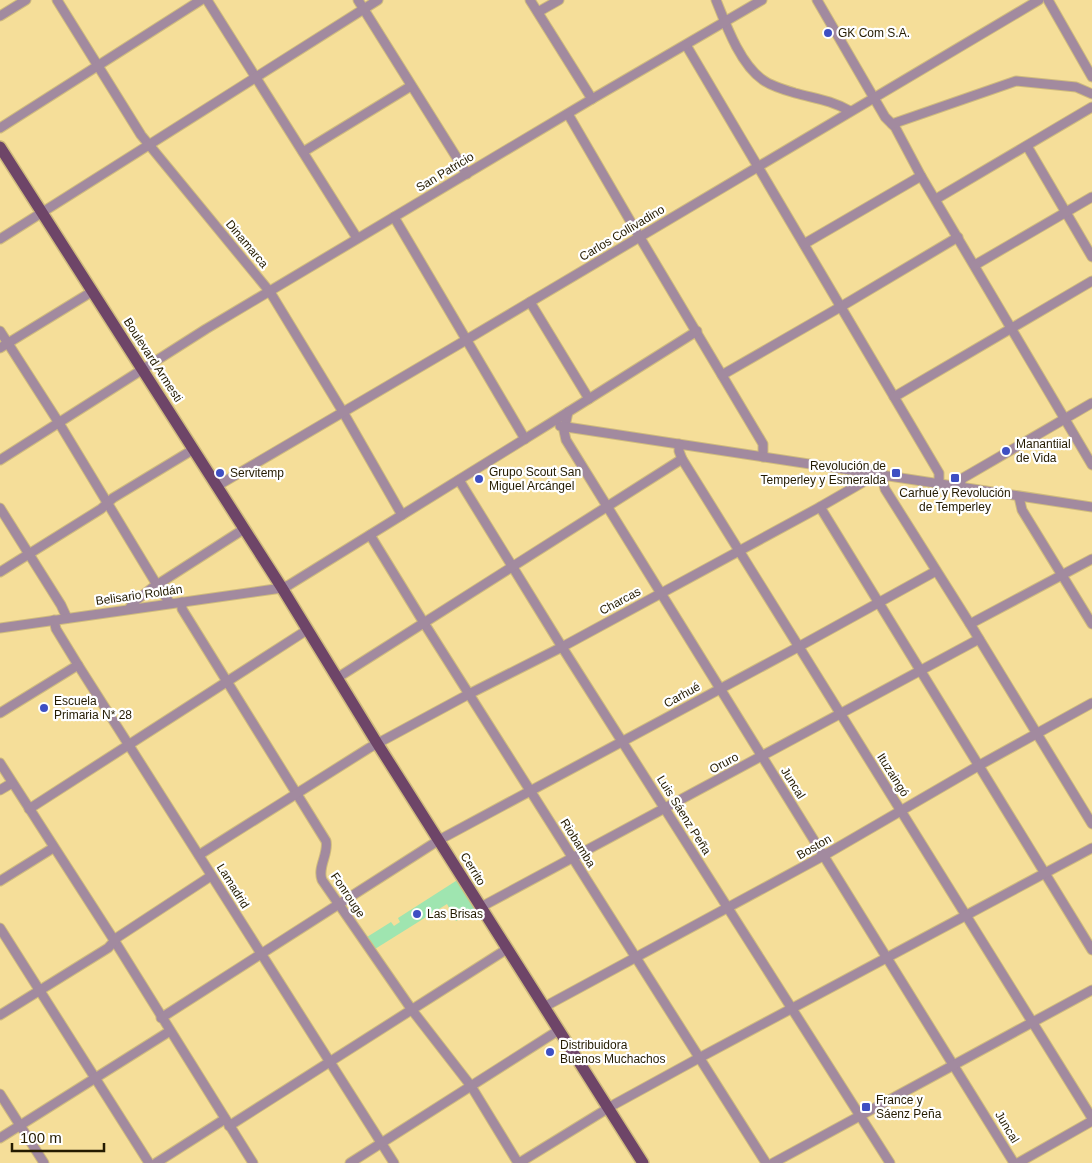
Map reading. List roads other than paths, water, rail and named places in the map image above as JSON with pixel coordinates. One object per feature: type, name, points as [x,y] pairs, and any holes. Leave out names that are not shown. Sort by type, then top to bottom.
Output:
[{"type":"main road","name":"Boulevard Armesti","points":[[0,147],[282,588]]},
{"type":"main road","name":"Cerrito","points":[[282,588],[377,744],[643,1163]]},
{"type":"street","points":[[0,16],[26,0]]},
{"type":"street","name":"Dinamarca","points":[[57,0],[97,66],[149,145],[270,292],[344,412],[402,515]]},
{"type":"street","points":[[0,128],[201,0]]},
{"type":"street","points":[[207,0],[357,238]]},
{"type":"street","points":[[358,0],[467,174]]},
{"type":"street","points":[[0,239],[378,0]]},
{"type":"street","points":[[530,0],[592,99]]},
{"type":"street","points":[[538,12],[559,0]]},
{"type":"street","points":[[716,0],[742,57],[762,80],[795,93],[829,100],[850,111]]},
{"type":"street","name":"San Patricio","points":[[0,460],[143,368],[357,238],[762,0]]},
{"type":"street","points":[[817,0],[1092,465]]},
{"type":"street","name":"Carlos Collivadino","points":[[217,486],[1039,0]]},
{"type":"street","points":[[1048,0],[1092,77]]},
{"type":"street","points":[[686,44],[939,473],[939,484]]},
{"type":"street","points":[[892,124],[1016,81],[1076,87],[1092,94]]},
{"type":"street","points":[[303,152],[411,86]]},
{"type":"street","points":[[936,199],[1092,107]]},
{"type":"street","points":[[568,114],[763,444],[762,457]]},
{"type":"street","points":[[1027,146],[1092,257]]},
{"type":"street","points":[[804,244],[921,176]]},
{"type":"street","points":[[975,265],[1092,197]]},
{"type":"street","points":[[394,217],[525,439]]},
{"type":"street","points":[[722,375],[958,237]]},
{"type":"street","points":[[894,397],[1092,281]]},
{"type":"street","points":[[4,346],[93,291]]},
{"type":"street","points":[[530,302],[589,399]]},
{"type":"street","points":[[282,588],[550,424],[696,330]]},
{"type":"street","points":[[0,331],[4,346],[59,423],[157,585],[170,603]]},
{"type":"street","points":[[957,487],[963,478],[1092,403]]},
{"type":"street","name":"Juncal","points":[[568,412],[564,436],[566,440],[1014,1163]]},
{"type":"street","points":[[550,424],[1092,507]]},
{"type":"street","name":"Ituzaingó","points":[[680,444],[679,451],[682,459],[800,646],[1092,1119]]},
{"type":"street","points":[[0,572],[113,498],[194,449]]},
{"type":"street","points":[[337,678],[682,459]]},
{"type":"street","name":"Charcas","points":[[200,855],[377,744],[469,694],[562,647],[820,507],[864,481],[869,473]]},
{"type":"street","points":[[885,476],[883,482],[885,489],[1092,824]]},
{"type":"street","name":"Luis Sáenz Peña","points":[[459,480],[562,647],[890,1163]]},
{"type":"street","points":[[1020,497],[1022,510],[1092,624]]},
{"type":"street","points":[[820,507],[1092,950]]},
{"type":"street","points":[[0,508],[61,605],[67,618]]},
{"type":"street","points":[[129,609],[134,602],[157,585],[244,529]]},
{"type":"street","name":"Riobamba","points":[[370,535],[766,1163]]},
{"type":"street","points":[[970,624],[1092,559]]},
{"type":"street","name":"Carhué","points":[[161,1018],[439,840],[936,571]]},
{"type":"street","name":"Belisario Roldán","points":[[0,628],[282,588]]},
{"type":"street","name":"Fonrouge","points":[[182,602],[182,609],[326,840],[327,845],[320,876],[412,1010],[471,1086],[519,1163]]},
{"type":"street","name":"Lamadrid","points":[[54,620],[56,629],[78,665],[394,1163]]},
{"type":"street","points":[[29,809],[307,630]]},
{"type":"street","name":"Oruro","points":[[481,907],[979,640]]},
{"type":"street","points":[[0,713],[78,665]]},
{"type":"street","name":"Boston","points":[[544,1007],[728,909],[1092,703]]},
{"type":"street","points":[[0,763],[114,940],[253,1163]]},
{"type":"street","points":[[0,790],[12,783]]},
{"type":"street","points":[[0,881],[53,848]]},
{"type":"street","points":[[519,1163],[608,1109],[699,1058],[1092,848]]},
{"type":"street","points":[[0,1015],[108,948],[114,940],[211,876]]},
{"type":"street","points":[[0,928],[149,1163]]},
{"type":"street","points":[[156,1163],[329,1062],[507,949]]},
{"type":"street","points":[[773,1163],[1092,990]]},
{"type":"street","points":[[350,1163],[559,1030]]},
{"type":"street","points":[[0,1138],[170,1032]]},
{"type":"street","points":[[0,1094],[44,1163]]},
{"type":"street","points":[[1018,1163],[1092,1119]]},
{"type":"place","name":"GK Com S.A.","points":[[828,33]]},
{"type":"place","name":"Manantiial de Vida","points":[[1006,451]]},
{"type":"place","name":"Servitemp","points":[[220,473]]},
{"type":"place","name":"Revolución de Temperley y Esmeralda","points":[[896,473]]},
{"type":"place","name":"Carhué y Revolución de Temperley","points":[[955,478]]},
{"type":"place","name":"Grupo Scout San Miguel Arcángel","points":[[479,479]]},
{"type":"place","name":"Escuela Primaria N* 28","points":[[44,708]]},
{"type":"place","name":"Las Brisas","points":[[417,914]]},
{"type":"place","name":"Distribuidora Buenos Muchachos","points":[[550,1052]]},
{"type":"place","name":"France y Sáenz Peña","points":[[866,1107]]}]
